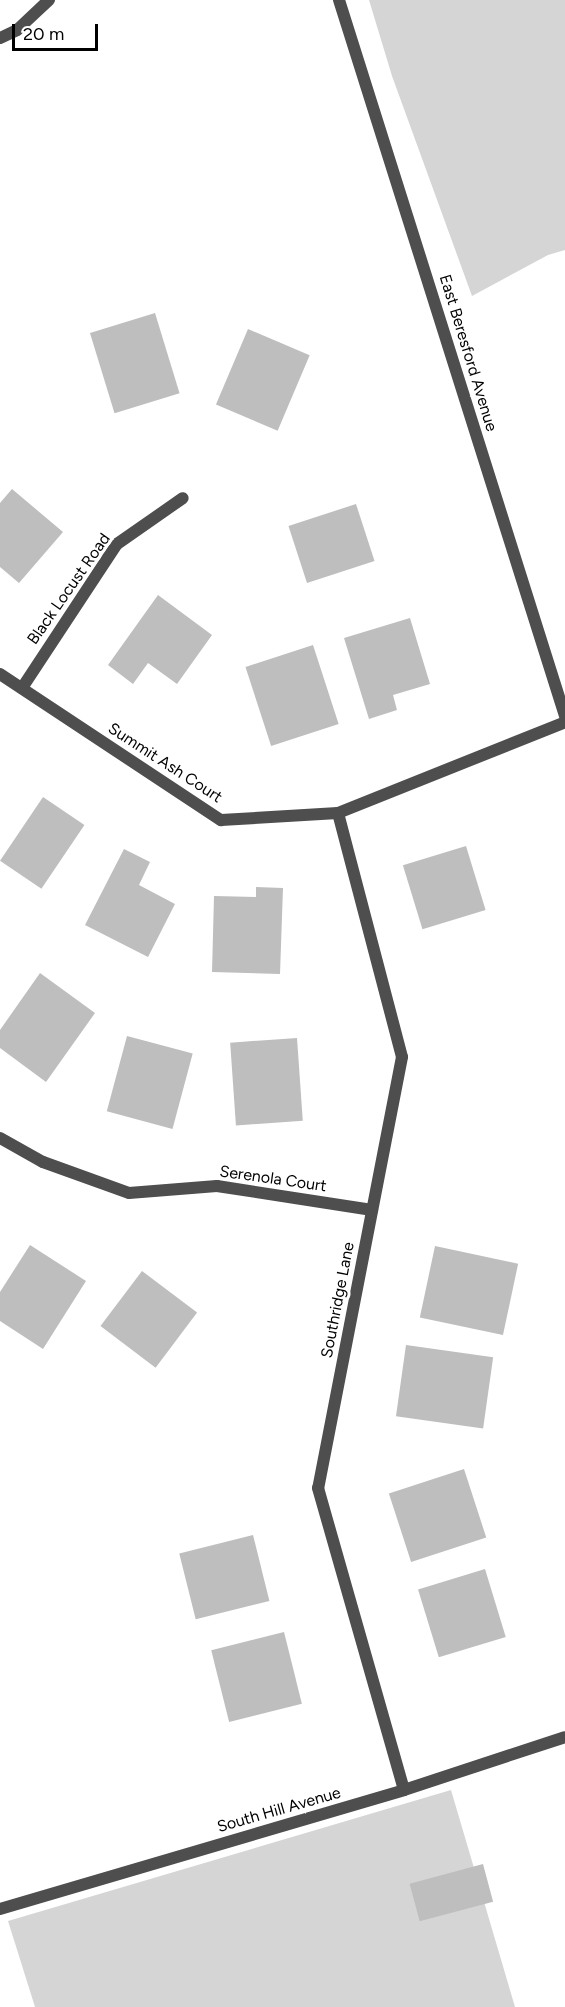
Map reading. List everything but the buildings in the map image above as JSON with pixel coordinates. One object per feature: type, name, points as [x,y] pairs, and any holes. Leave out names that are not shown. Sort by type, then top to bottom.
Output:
[{"type":"street","points":[[0,38],[17,30],[49,0]]},
{"type":"street","name":"East Beresford Avenue","points":[[339,0],[565,717]]},
{"type":"street","name":"Black Locust Road","points":[[22,688],[117,544],[183,498]]},
{"type":"street","name":"Summit Ash Court","points":[[0,674],[221,820],[338,813],[565,722]]},
{"type":"street","name":"Southridge Lane","points":[[338,813],[402,1057],[318,1488],[404,1790]]},
{"type":"street","name":"Serenola Court","points":[[0,1138],[43,1162],[129,1192],[217,1186],[372,1210]]},
{"type":"street","name":"South Hill Avenue","points":[[0,1909],[404,1790],[565,1737]]},
{"type":"shaded area","points":[[369,0],[565,0],[565,250],[548,255],[472,296],[392,76]]},
{"type":"shaded area","points":[[451,1790],[515,2007],[35,2007],[8,1921]]}]
